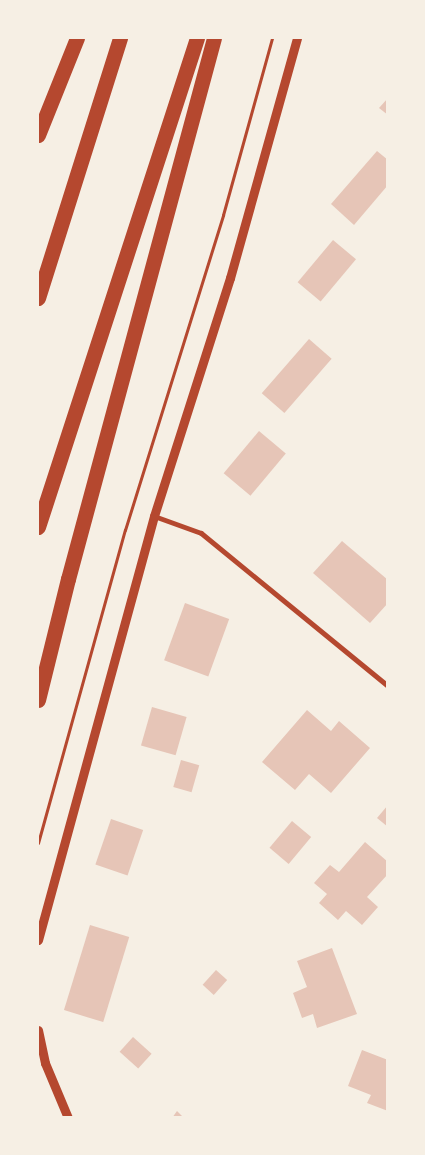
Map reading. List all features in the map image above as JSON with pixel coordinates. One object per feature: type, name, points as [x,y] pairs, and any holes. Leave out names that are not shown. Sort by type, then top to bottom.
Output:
[{"type":"highway","points":[[38,135],[77,38]]},
{"type":"highway","points":[[38,298],[120,38]]},
{"type":"highway","points":[[38,527],[197,38]]},
{"type":"highway","points":[[38,700],[68,579],[214,38]]},
{"type":"street","points":[[38,940],[154,516],[230,278],[297,38]]},
{"type":"street","points":[[154,516],[201,533],[388,686]]},
{"type":"street","points":[[38,1030],[48,1072],[68,1118]]},
{"type":"path","points":[[38,843],[125,530],[223,214],[272,38]]},
{"type":"building","points":[[388,98],[388,115],[379,108]]},
{"type":"building","points":[[377,151],[388,160],[388,185],[354,225],[331,204]]},
{"type":"building","points":[[333,240],[356,259],[321,301],[298,282]]},
{"type":"building","points":[[309,339],[332,359],[284,413],[262,393]]},
{"type":"building","points":[[259,431],[286,453],[250,496],[224,473]]},
{"type":"building","points":[[342,541],[388,580],[388,603],[370,623],[313,573]]},
{"type":"building","points":[[185,603],[229,619],[208,676],[164,660]]},
{"type":"building","points":[[152,707],[187,717],[176,755],[141,745]]},
{"type":"building","points":[[307,710],[331,731],[339,721],[370,748],[331,793],[309,774],[295,790],[262,762]]},
{"type":"building","points":[[181,760],[199,765],[192,792],[173,787]]},
{"type":"building","points":[[388,805],[388,827],[377,818]]},
{"type":"building","points":[[111,819],[143,830],[128,875],[95,864]]},
{"type":"building","points":[[292,821],[311,837],[289,864],[270,848]]},
{"type":"building","points":[[365,842],[388,862],[388,874],[367,897],[378,907],[362,925],[346,911],[338,920],[319,903],[327,894],[314,883],[330,865],[339,872]]},
{"type":"building","points":[[90,925],[129,937],[103,1022],[64,1010]]},
{"type":"building","points":[[332,948],[357,1014],[317,1028],[313,1014],[302,1018],[293,993],[307,987],[297,961]]},
{"type":"building","points":[[216,970],[227,980],[214,995],[203,985]]},
{"type":"building","points":[[133,1037],[152,1054],[138,1069],[120,1052]]},
{"type":"building","points":[[362,1050],[388,1060],[388,1111],[367,1103],[371,1095],[348,1086]]},
{"type":"building","points":[[177,1111],[184,1118],[172,1118]]}]
